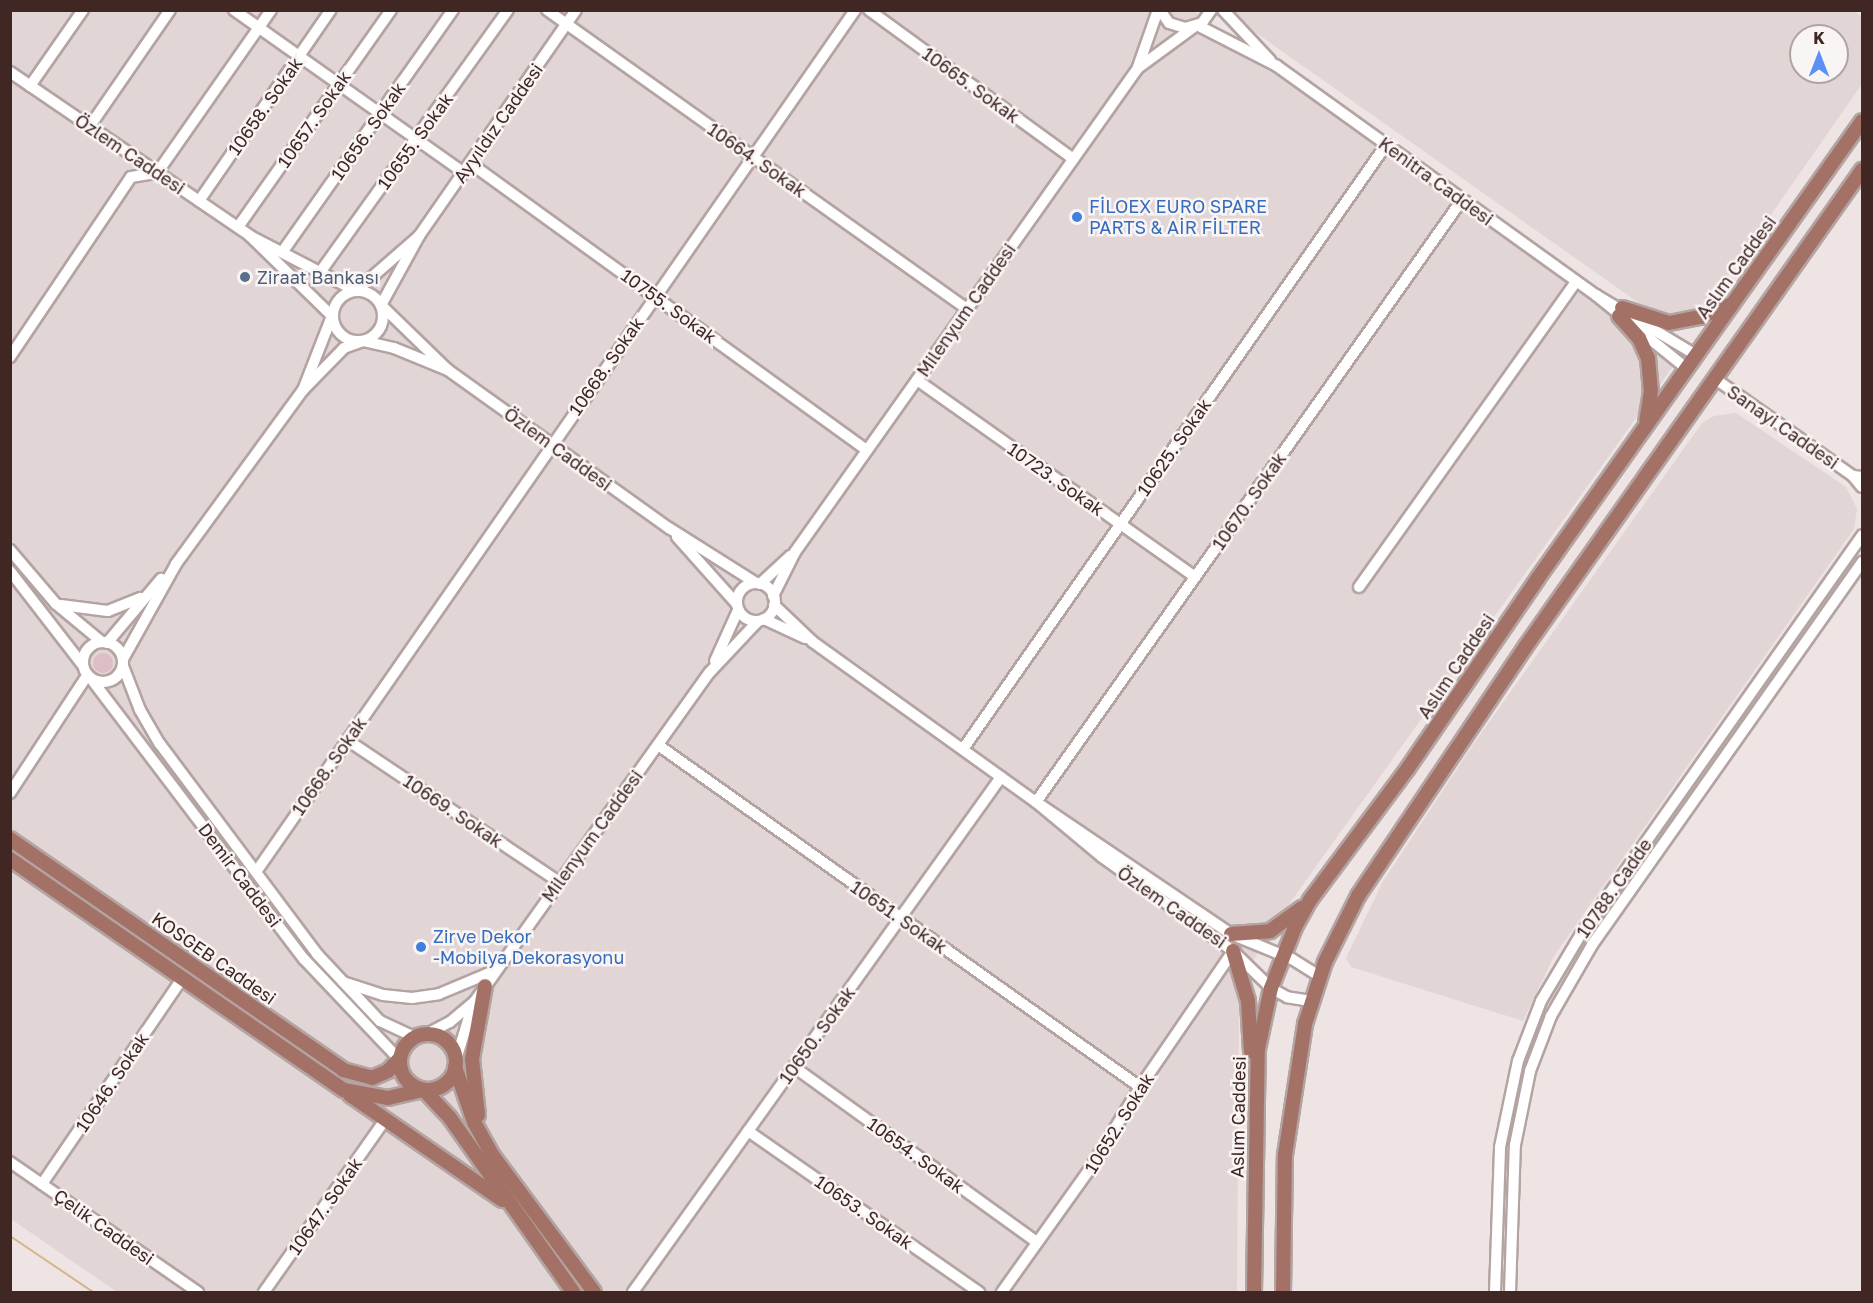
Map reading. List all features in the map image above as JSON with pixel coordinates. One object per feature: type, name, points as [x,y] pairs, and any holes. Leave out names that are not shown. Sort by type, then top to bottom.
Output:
[{"type":"main road","name":"Aslım Caddesi","points":[[1254,1293],[1256,1083],[1260,1035],[1271,988],[1283,955],[1310,900],[1408,768],[1644,427],[1863,121]]},
{"type":"main road","points":[[1283,1293],[1285,1155],[1311,1001],[1319,976],[1358,896],[1435,778],[1714,378],[1863,170]]},
{"type":"main road","points":[[1621,312],[1669,323],[1701,317],[1731,304]]},
{"type":"main road","points":[[1621,312],[1639,338],[1648,358],[1650,400],[1644,427]]},
{"type":"main road","name":"KOSGEB Caddesi","points":[[10,839],[343,1070],[372,1078],[388,1071],[399,1059]]},
{"type":"main road","name":"KOSGEB Caddesi","points":[[10,859],[507,1203]]},
{"type":"main road","points":[[1231,934],[1270,931],[1310,900]]},
{"type":"main road","points":[[1233,951],[1248,1001],[1256,1083]]},
{"type":"main road","points":[[483,1141],[474,1096],[472,1059],[485,986]]},
{"type":"main road","points":[[456,1064],[444,1085],[424,1090],[405,1080],[399,1059],[405,1044],[421,1035],[447,1041],[456,1064],[483,1141],[594,1293]]},
{"type":"main road","name":"KOSGEB Caddesi","points":[[344,1090],[388,1098],[424,1090],[450,1118],[569,1291]]},
{"type":"street","points":[[30,86],[83,10]]},
{"type":"street","points":[[90,126],[170,10]]},
{"type":"street","name":"10755. Sokak","points":[[234,10],[416,139],[466,168],[656,296],[867,450]]},
{"type":"street","points":[[10,357],[131,177],[157,173],[271,10]]},
{"type":"street","name":"10658. Sokak","points":[[199,201],[331,10]]},
{"type":"street","name":"10657. Sokak","points":[[237,228],[391,10]]},
{"type":"street","name":"10656. Sokak","points":[[283,251],[453,10]]},
{"type":"street","name":"10655. Sokak","points":[[321,271],[508,10]]},
{"type":"street","name":"10664. Sokak","points":[[547,10],[967,309]]},
{"type":"street","name":"Ayyıldız Caddesi","points":[[381,305],[419,236],[576,10]]},
{"type":"street","name":"10668. Sokak","points":[[256,872],[855,10]]},
{"type":"street","name":"10665. Sokak","points":[[869,10],[1073,159]]},
{"type":"street","points":[[1138,68],[1159,10],[1177,27],[1196,26],[1277,66]]},
{"type":"street","points":[[1138,68],[1196,26],[1211,10]]},
{"type":"street","points":[[1223,10],[1277,66]]},
{"type":"street","name":"Kenitra Caddesi","points":[[1277,66],[1576,282],[1621,312],[1696,355]]},
{"type":"street","name":"Milenyum Caddesi","points":[[795,552],[1138,68]]},
{"type":"street","name":"Özlem Caddesi","points":[[10,72],[237,228],[356,291]]},
{"type":"street","name":"10625. Sokak","points":[[963,749],[1386,145]]},
{"type":"street","name":"10670. Sokak","points":[[1036,802],[1462,200]]},
{"type":"street","name":"Özlem Caddesi","points":[[250,236],[332,316]]},
{"type":"street","name":"Ayyıldız Caddesi","points":[[356,291],[419,236]]},
{"type":"street","points":[[1359,587],[1576,282]]},
{"type":"street","points":[[90,678],[111,681],[176,564],[303,390],[344,348],[363,341],[381,327],[381,305],[371,294],[356,291],[342,296],[303,390]]},
{"type":"street","name":"Özlem Caddesi","points":[[381,305],[448,370],[669,528],[758,584]]},
{"type":"street","name":"Kenitra Caddesi","points":[[1621,312],[1686,368]]},
{"type":"street","points":[[332,316],[342,336],[363,341]]},
{"type":"street","name":"Özlem Caddesi","points":[[363,341],[394,348],[448,370]]},
{"type":"street","name":"Sanayi Caddesi","points":[[1714,378],[1858,477],[1863,487]]},
{"type":"street","name":"10723. Sokak","points":[[917,380],[1195,578]]},
{"type":"street","name":"Özlem Caddesi","points":[[669,528],[738,607]]},
{"type":"street","name":"10788. Cadde","points":[[1495,1293],[1496,1184],[1502,1137],[1518,1061],[1541,1001],[1581,934],[1863,535]]},
{"type":"street","points":[[10,550],[57,604],[105,642],[118,649],[123,662]]},
{"type":"street","points":[[710,672],[738,607],[744,587],[758,584],[795,552]]},
{"type":"street","points":[[710,672],[761,620],[774,600],[795,552]]},
{"type":"street","name":"10788. Cadde","points":[[1510,1293],[1516,1135],[1530,1071],[1551,1016],[1592,945],[1863,562]]},
{"type":"street","points":[[82,664],[87,650],[105,642],[176,564]]},
{"type":"street","points":[[10,571],[82,664],[90,678]]},
{"type":"street","points":[[758,584],[774,600]]},
{"type":"street","points":[[57,604],[108,611],[132,603],[148,593]]},
{"type":"street","name":"Özlem Caddesi","points":[[774,600],[813,642],[1036,802],[1231,934],[1283,955],[1319,976]]},
{"type":"street","points":[[738,607],[746,618],[761,620]]},
{"type":"street","name":"Özlem Caddesi","points":[[761,620],[813,642]]},
{"type":"street","name":"Demir Caddesi","points":[[123,662],[140,710],[160,744],[339,980],[380,1021],[421,1035]]},
{"type":"street","name":"Milenyum Caddesi","points":[[421,1035],[457,1017],[475,1001],[710,672]]},
{"type":"street","points":[[10,793],[90,678]]},
{"type":"street","name":"Demir Caddesi","points":[[90,678],[304,959],[399,1059]]},
{"type":"street","name":"10669. Sokak","points":[[347,740],[559,882]]},
{"type":"street","name":"10651. Sokak","points":[[658,745],[1140,1087]]},
{"type":"street","name":"10650. Sokak","points":[[633,1293],[1001,777]]},
{"type":"street","name":"Özlem Caddesi","points":[[1036,802],[1102,857],[1233,951],[1271,988],[1287,998],[1311,1001]]},
{"type":"street","name":"10652. Sokak","points":[[1002,1293],[1092,1166],[1140,1087],[1233,951]]},
{"type":"street","points":[[339,980],[383,995],[412,998],[439,994],[497,970]]},
{"type":"street","name":"10646. Sokak","points":[[42,1184],[182,979]]},
{"type":"street","name":"Milenyum Caddesi","points":[[456,1064],[475,1001]]},
{"type":"street","name":"10654. Sokak","points":[[794,1067],[1038,1242]]},
{"type":"street","name":"10647. Sokak","points":[[264,1293],[386,1120]]},
{"type":"street","name":"10653. Sokak","points":[[748,1131],[979,1293]]},
{"type":"street","name":"Çelik Caddesi","points":[[10,1162],[198,1293]]},
{"type":"shaded area","points":[[11,11],[1194,11],[1681,355],[1282,914],[1251,964],[1239,1011],[1237,1292],[117,1292],[11,1219]]},
{"type":"shaded area","points":[[1233,11],[1854,11],[1862,17],[1862,84],[1715,295],[1692,312],[1662,314],[1646,308],[1245,25]]},
{"type":"shaded area","points":[[1736,413],[1846,487],[1857,509],[1854,529],[1554,956],[1523,1021],[1351,967],[1346,958],[1382,883],[1472,746],[1702,423],[1714,416]]},
{"type":"shaded area","points":[[103,653],[110,656],[113,663],[110,670],[103,673],[96,670],[93,663],[96,656]]},
{"type":"waterway","points":[[10,1236],[93,1292]]},
{"type":"place","name":"FİLOEX EURO SPARE PARTS & AİR FİLTER","points":[[1077,217]]},
{"type":"place","name":"Ziraat Bankası","points":[[245,277]]},
{"type":"place","name":"Zirve Dekor -Mobilya Dekorasyonu","points":[[421,947]]}]
